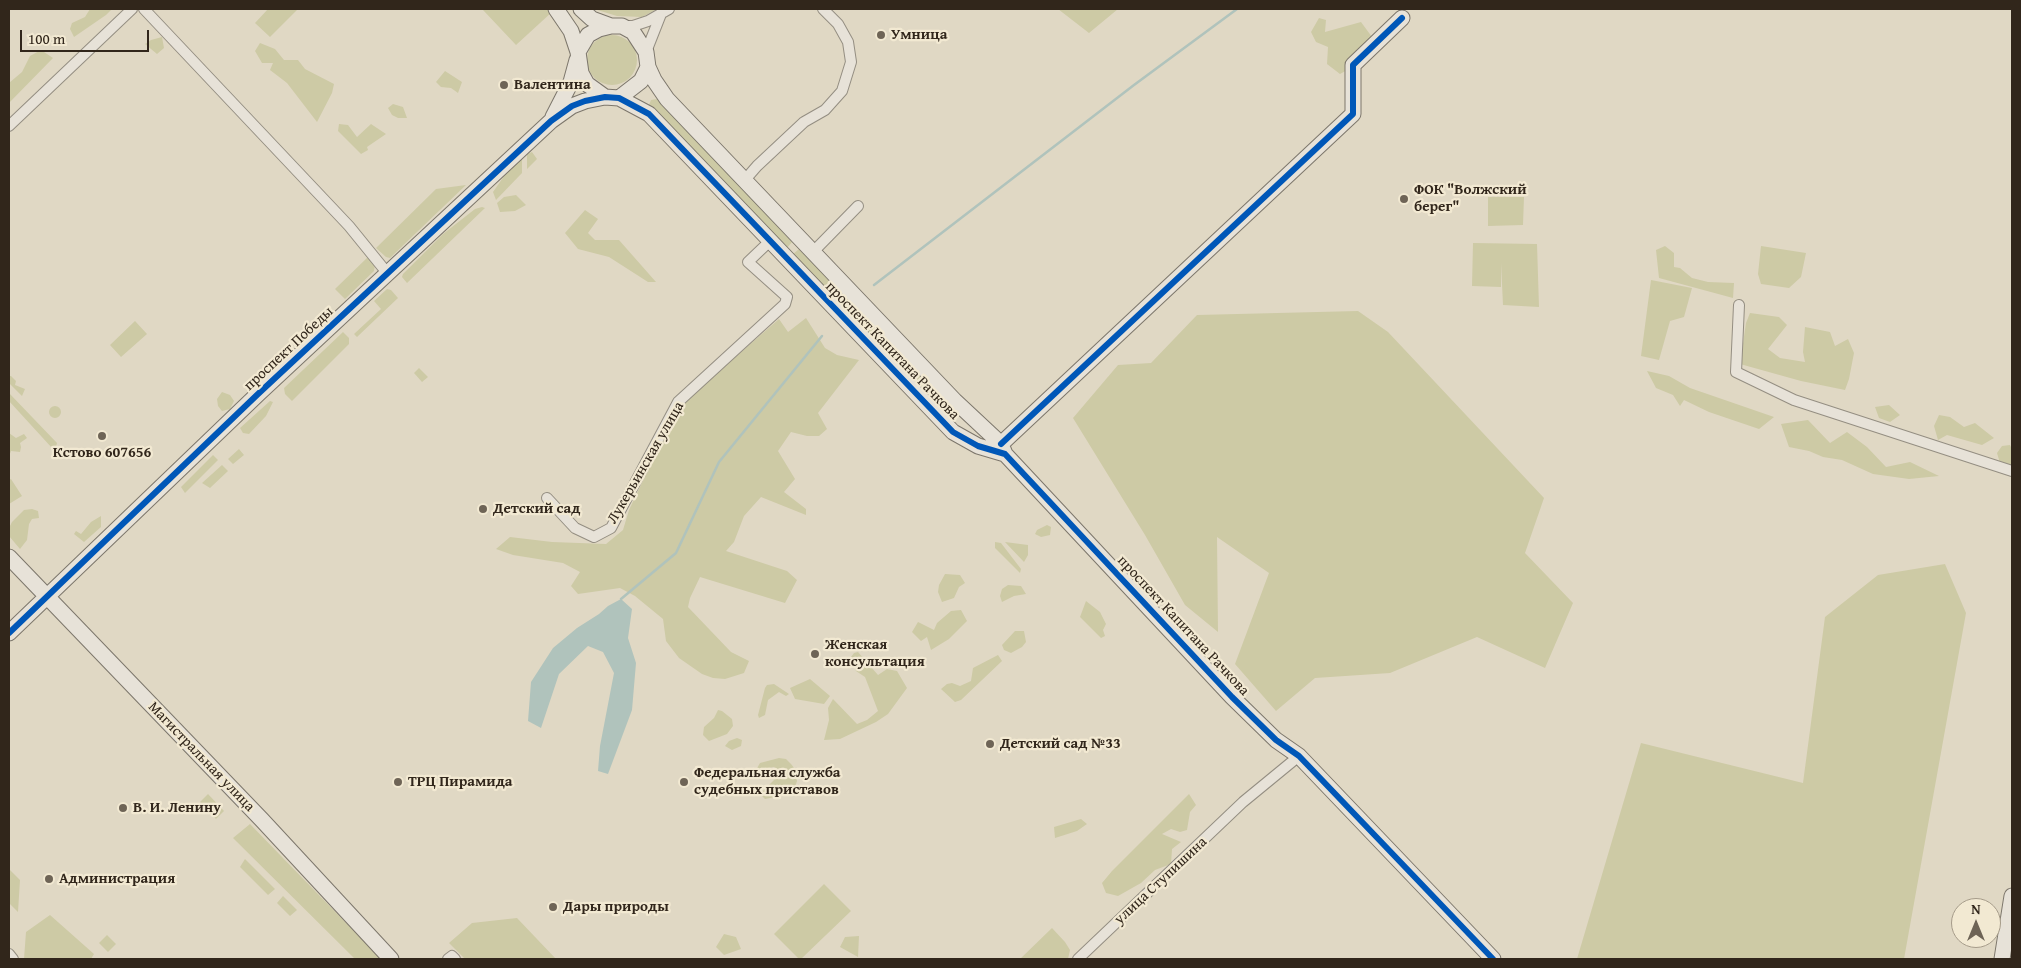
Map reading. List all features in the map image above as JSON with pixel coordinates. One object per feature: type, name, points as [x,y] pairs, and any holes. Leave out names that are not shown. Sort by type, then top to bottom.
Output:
[{"type":"street","points":[[9,126],[132,9]]},
{"type":"street","points":[[144,9],[349,226],[388,274]]},
{"type":"street","points":[[581,9],[592,19],[633,32],[646,52],[648,68],[654,80],[667,99],[812,253],[1003,450],[1353,114],[1353,65],[1402,18]]},
{"type":"street","points":[[744,181],[757,166],[804,122],[826,110],[842,91],[852,62],[848,42],[838,24],[823,9]]},
{"type":"street","points":[[560,10],[571,31],[581,73],[587,84],[612,98]]},
{"type":"street","points":[[551,120],[563,102],[578,56],[588,35],[599,28],[633,26],[665,12]]},
{"type":"street","points":[[646,52],[665,12]]},
{"type":"street","points":[[551,120],[572,106],[585,101],[612,98],[641,81],[648,68]]},
{"type":"street","name":"проспект Капитана Рачкова","points":[[612,98],[649,114],[953,432],[978,446],[1003,450],[1232,697],[1276,740],[1299,756],[1493,959]]},
{"type":"street","name":"проспект Победы","points":[[12,625],[46,596],[551,120]]},
{"type":"street","points":[[812,253],[858,206]]},
{"type":"street","name":"Лукерьинская улица","points":[[547,498],[575,528],[594,537],[611,528],[678,402],[785,304],[787,297],[748,262],[770,241]]},
{"type":"street","points":[[1739,305],[1736,372],[1794,400],[2012,471]]},
{"type":"street","points":[[953,432],[962,426],[968,414]]},
{"type":"street","name":"Магистральная улица","points":[[9,557],[262,820],[391,959]]},
{"type":"street","name":"улица Ступишина","points":[[1078,959],[1243,802],[1299,756]]},
{"type":"street","points":[[2002,959],[2012,896]]},
{"type":"street","points":[[9,954],[13,959]]},
{"type":"street","points":[[448,959],[452,956],[455,959]]},
{"type":"shaded area","points":[[90,9],[112,9],[74,37],[70,29],[72,23],[85,17]]},
{"type":"shaded area","points":[[268,9],[298,9],[270,37],[255,23]]},
{"type":"shaded area","points":[[549,9],[552,12],[516,45],[483,10]]},
{"type":"shaded area","points":[[594,9],[657,9],[642,17],[617,16]]},
{"type":"shaded area","points":[[1058,9],[1118,9],[1089,33]]},
{"type":"shaded area","points":[[1319,18],[1326,20],[1325,32],[1361,22],[1372,37],[1356,65],[1340,74],[1327,64],[1328,47],[1316,42],[1311,32]]},
{"type":"shaded area","points":[[607,35],[617,35],[630,42],[637,55],[637,65],[630,78],[617,85],[607,85],[598,81],[591,74],[587,65],[587,55],[591,46],[598,39]]},
{"type":"shaded area","points":[[162,37],[164,48],[157,54],[145,44],[151,40]]},
{"type":"shaded area","points":[[260,43],[275,49],[284,60],[298,60],[305,69],[334,84],[332,93],[317,122],[287,83],[270,70],[273,63],[262,63],[255,51]]},
{"type":"shaded area","points":[[41,50],[53,58],[9,103],[9,83],[22,72],[30,56]]},
{"type":"shaded area","points":[[445,71],[462,82],[458,93],[451,88],[441,87],[436,82]]},
{"type":"shaded area","points":[[657,99],[792,242],[787,248],[649,105],[651,100]]},
{"type":"shaded area","points":[[393,104],[403,107],[407,118],[398,118],[392,115],[388,108]]},
{"type":"shaded area","points":[[339,124],[348,125],[357,137],[371,124],[386,134],[367,147],[368,150],[361,154],[338,131]]},
{"type":"shaded area","points":[[532,152],[537,159],[527,169],[527,154]]},
{"type":"shaded area","points":[[522,158],[522,173],[496,200],[493,192],[507,172]]},
{"type":"shaded area","points":[[466,185],[390,258],[386,257],[376,248],[436,189]]},
{"type":"shaded area","points":[[516,195],[526,205],[515,211],[500,212],[497,203],[504,197]]},
{"type":"shaded area","points":[[1488,197],[1524,197],[1523,225],[1488,226]]},
{"type":"shaded area","points":[[485,208],[407,283],[402,277],[403,274],[443,234],[475,209]]},
{"type":"shaded area","points":[[585,210],[598,219],[588,233],[595,240],[619,240],[656,282],[648,282],[609,257],[578,249],[565,233]]},
{"type":"shaded area","points":[[1473,243],[1537,244],[1539,307],[1503,305],[1501,263],[1501,287],[1472,286]]},
{"type":"shaded area","points":[[1665,246],[1674,253],[1674,267],[1680,268],[1692,278],[1708,282],[1734,283],[1733,298],[1659,278],[1656,250]]},
{"type":"shaded area","points":[[1761,246],[1806,253],[1801,277],[1789,288],[1761,284],[1758,274]]},
{"type":"shaded area","points":[[799,249],[949,404],[942,410],[792,255]]},
{"type":"shaded area","points":[[370,255],[375,264],[374,271],[345,299],[335,289]]},
{"type":"shaded area","points":[[1651,280],[1692,288],[1684,317],[1670,321],[1659,360],[1641,356]]},
{"type":"shaded area","points":[[387,289],[391,290],[398,298],[357,337],[354,334],[381,309],[374,301]]},
{"type":"shaded area","points":[[1358,311],[1388,332],[1544,498],[1525,553],[1573,603],[1545,668],[1477,637],[1390,673],[1315,678],[1276,711],[1235,664],[1269,573],[1217,537],[1218,632],[1185,605],[1145,535],[1073,418],[1118,365],[1151,363],[1197,315]]},
{"type":"shaded area","points":[[1750,313],[1779,317],[1787,325],[1768,349],[1780,358],[1805,362],[1803,352],[1805,327],[1830,332],[1835,346],[1848,339],[1854,353],[1845,390],[1801,381],[1740,364],[1746,323]]},
{"type":"shaded area","points":[[806,318],[825,348],[837,355],[859,360],[818,413],[827,429],[819,436],[807,436],[791,432],[778,451],[795,479],[784,492],[806,509],[806,515],[761,497],[744,516],[734,542],[726,551],[787,571],[797,580],[785,603],[700,577],[688,607],[731,652],[749,661],[744,673],[725,679],[713,678],[702,674],[679,658],[666,641],[663,619],[635,596],[620,588],[578,594],[571,586],[580,572],[563,563],[513,555],[496,549],[510,537],[552,542],[606,544],[623,530],[629,510],[678,407],[779,319],[788,332]]},
{"type":"shaded area","points":[[135,321],[147,334],[121,357],[110,345]]},
{"type":"shaded area","points":[[343,332],[349,338],[349,344],[292,401],[285,394],[284,388]]},
{"type":"shaded area","points":[[419,368],[428,377],[422,382],[414,373]]},
{"type":"shaded area","points":[[1647,371],[1669,376],[1690,388],[1774,417],[1759,429],[1709,412],[1684,400],[1680,406],[1673,395],[1656,388]]},
{"type":"shaded area","points":[[9,376],[16,381],[15,385],[25,389],[22,396],[9,383]]},
{"type":"shaded area","points":[[222,392],[230,395],[234,401],[230,409],[222,411],[218,406],[217,399]]},
{"type":"shaded area","points":[[9,393],[57,443],[56,447],[52,448],[9,401]]},
{"type":"shaded area","points":[[270,401],[273,402],[266,416],[249,434],[243,433],[240,428]]},
{"type":"shaded area","points":[[1889,405],[1900,415],[1890,422],[1879,418],[1875,407]]},
{"type":"shaded area","points":[[55,406],[61,412],[55,418],[49,412]]},
{"type":"shaded area","points":[[1939,415],[1950,417],[1964,427],[1975,423],[1994,438],[1982,445],[1947,435],[1938,440],[1934,426]]},
{"type":"shaded area","points":[[1808,420],[1830,443],[1847,432],[1867,447],[1886,467],[1910,462],[1939,476],[1909,479],[1873,474],[1842,460],[1823,457],[1809,451],[1789,447],[1781,424]]},
{"type":"shaded area","points":[[9,433],[16,438],[24,434],[27,438],[20,443],[20,452],[11,451],[9,456]]},
{"type":"shaded area","points":[[2010,445],[2012,449],[2012,465],[2000,463],[1997,453],[2002,446]]},
{"type":"shaded area","points":[[239,449],[244,455],[233,464],[228,459]]},
{"type":"shaded area","points":[[213,455],[218,460],[185,493],[181,487]]},
{"type":"shaded area","points":[[222,465],[228,471],[210,488],[202,483]]},
{"type":"shaded area","points":[[11,479],[22,496],[9,504],[9,480]]},
{"type":"shaded area","points":[[32,509],[38,511],[39,518],[32,519],[29,524],[27,540],[20,549],[9,536],[9,528],[12,522],[24,510]]},
{"type":"shaded area","points":[[101,516],[101,527],[84,542],[74,534],[76,531],[81,534],[91,522]]},
{"type":"shaded area","points":[[1047,525],[1051,527],[1050,535],[1041,537],[1035,534],[1037,530]]},
{"type":"shaded area","points":[[995,542],[1001,543],[1021,569],[1020,573],[995,548]]},
{"type":"shaded area","points":[[1005,542],[1028,545],[1028,555],[1024,562]]},
{"type":"shaded area","points":[[1945,564],[1966,613],[1904,959],[1577,959],[1641,743],[1803,783],[1825,617],[1878,575]]},
{"type":"shaded area","points":[[945,574],[960,575],[965,583],[959,587],[954,598],[942,602],[938,592],[939,585]]},
{"type":"shaded area","points":[[1008,585],[1021,586],[1026,594],[1014,596],[1002,602],[1000,596],[1002,589]]},
{"type":"shaded area","points":[[621,599],[632,609],[628,638],[636,663],[632,710],[608,774],[598,771],[600,746],[614,673],[603,652],[588,646],[559,674],[541,728],[528,721],[531,682],[553,648],[577,628]]},
{"type":"shaded area","points":[[1086,601],[1100,612],[1106,624],[1103,630],[1105,636],[1101,638],[1080,617]]},
{"type":"shaded area","points":[[961,610],[967,621],[949,639],[931,650],[927,637],[921,641],[912,632],[918,622],[934,630],[937,623],[951,611]]},
{"type":"shaded area","points":[[1015,631],[1024,631],[1026,642],[1022,647],[1011,653],[1004,650],[1002,645]]},
{"type":"shaded area","points":[[858,652],[878,675],[887,669],[897,671],[907,688],[888,714],[876,722],[840,739],[824,740],[829,720],[828,708],[833,699],[857,724],[867,720],[878,711],[865,677],[856,671],[851,657],[854,653]]},
{"type":"shaded area","points":[[998,655],[1002,661],[961,700],[955,702],[941,689],[947,684],[952,683],[960,686],[971,681],[973,668]]},
{"type":"shaded area","points":[[810,679],[830,696],[824,704],[795,699],[790,688]]},
{"type":"shaded area","points":[[774,684],[789,694],[786,696],[779,692],[768,700],[765,715],[759,718],[758,715],[765,688],[767,685]]},
{"type":"shaded area","points":[[718,710],[732,719],[733,726],[727,734],[709,741],[703,735],[704,727],[714,718]]},
{"type":"shaded area","points":[[737,738],[742,740],[741,746],[732,750],[725,746],[729,741]]},
{"type":"shaded area","points":[[779,758],[786,759],[795,769],[797,781],[795,787],[783,787],[775,797],[765,799],[760,794],[776,778],[777,772],[774,767],[756,770],[760,763]]},
{"type":"shaded area","points":[[208,794],[224,811],[216,819],[200,802]]},
{"type":"shaded area","points":[[1189,794],[1196,805],[1190,812],[1187,830],[1180,832],[1171,829],[1162,834],[1181,842],[1172,849],[1171,864],[1155,870],[1141,883],[1118,896],[1106,893],[1102,883],[1112,871]]},
{"type":"shaded area","points":[[1081,819],[1087,824],[1077,831],[1055,838],[1054,827]]},
{"type":"shaded area","points":[[250,824],[381,959],[355,959],[233,838]]},
{"type":"shaded area","points":[[245,859],[275,889],[268,895],[240,867]]},
{"type":"shaded area","points":[[9,869],[20,880],[18,912],[9,903]]},
{"type":"shaded area","points":[[824,884],[851,911],[799,959],[774,934]]},
{"type":"shaded area","points":[[283,896],[297,910],[290,916],[277,903]]},
{"type":"shaded area","points":[[50,915],[94,954],[91,959],[24,959],[26,932]]},
{"type":"shaded area","points":[[517,918],[556,959],[465,959],[449,943],[472,923]]},
{"type":"shaded area","points":[[1052,928],[1070,950],[1068,959],[1020,959]]},
{"type":"shaded area","points":[[724,934],[736,937],[741,949],[724,955],[716,947]]},
{"type":"shaded area","points":[[107,935],[116,944],[108,952],[99,943]]},
{"type":"shaded area","points":[[859,936],[858,957],[840,947],[845,937]]},
{"type":"waterway","points":[[874,285],[1134,85],[1237,9]]},
{"type":"waterway","points":[[621,599],[676,553],[719,462],[822,336]]},
{"type":"cycle path","points":[[1001,444],[1353,114],[1353,65],[1402,18]]},
{"type":"cycle path","points":[[9,633],[258,394],[551,121],[572,106],[585,101],[605,97],[619,98],[649,114],[953,432],[978,446],[1005,454],[1232,697],[1276,740],[1299,756],[1493,959]]},
{"type":"place","name":"Умница","points":[[881,35]]},
{"type":"place","name":"Валентина","points":[[504,85]]},
{"type":"place","name":"ФОК \"Волжский берег\"","points":[[1404,199]]},
{"type":"place","name":"Кстово 607656","points":[[102,436]]},
{"type":"place","name":"Детский сад","points":[[483,509]]},
{"type":"place","name":"Женская консультация","points":[[815,654]]},
{"type":"place","name":"Детский сад №33","points":[[990,744]]},
{"type":"place","name":"ТРЦ Пирамида","points":[[398,782]]},
{"type":"place","name":"Федеральная служба судебных приставов","points":[[684,782]]},
{"type":"place","name":"В. И. Ленину","points":[[123,808]]},
{"type":"place","name":"Администрация","points":[[49,879]]},
{"type":"place","name":"Дары природы","points":[[553,907]]}]
